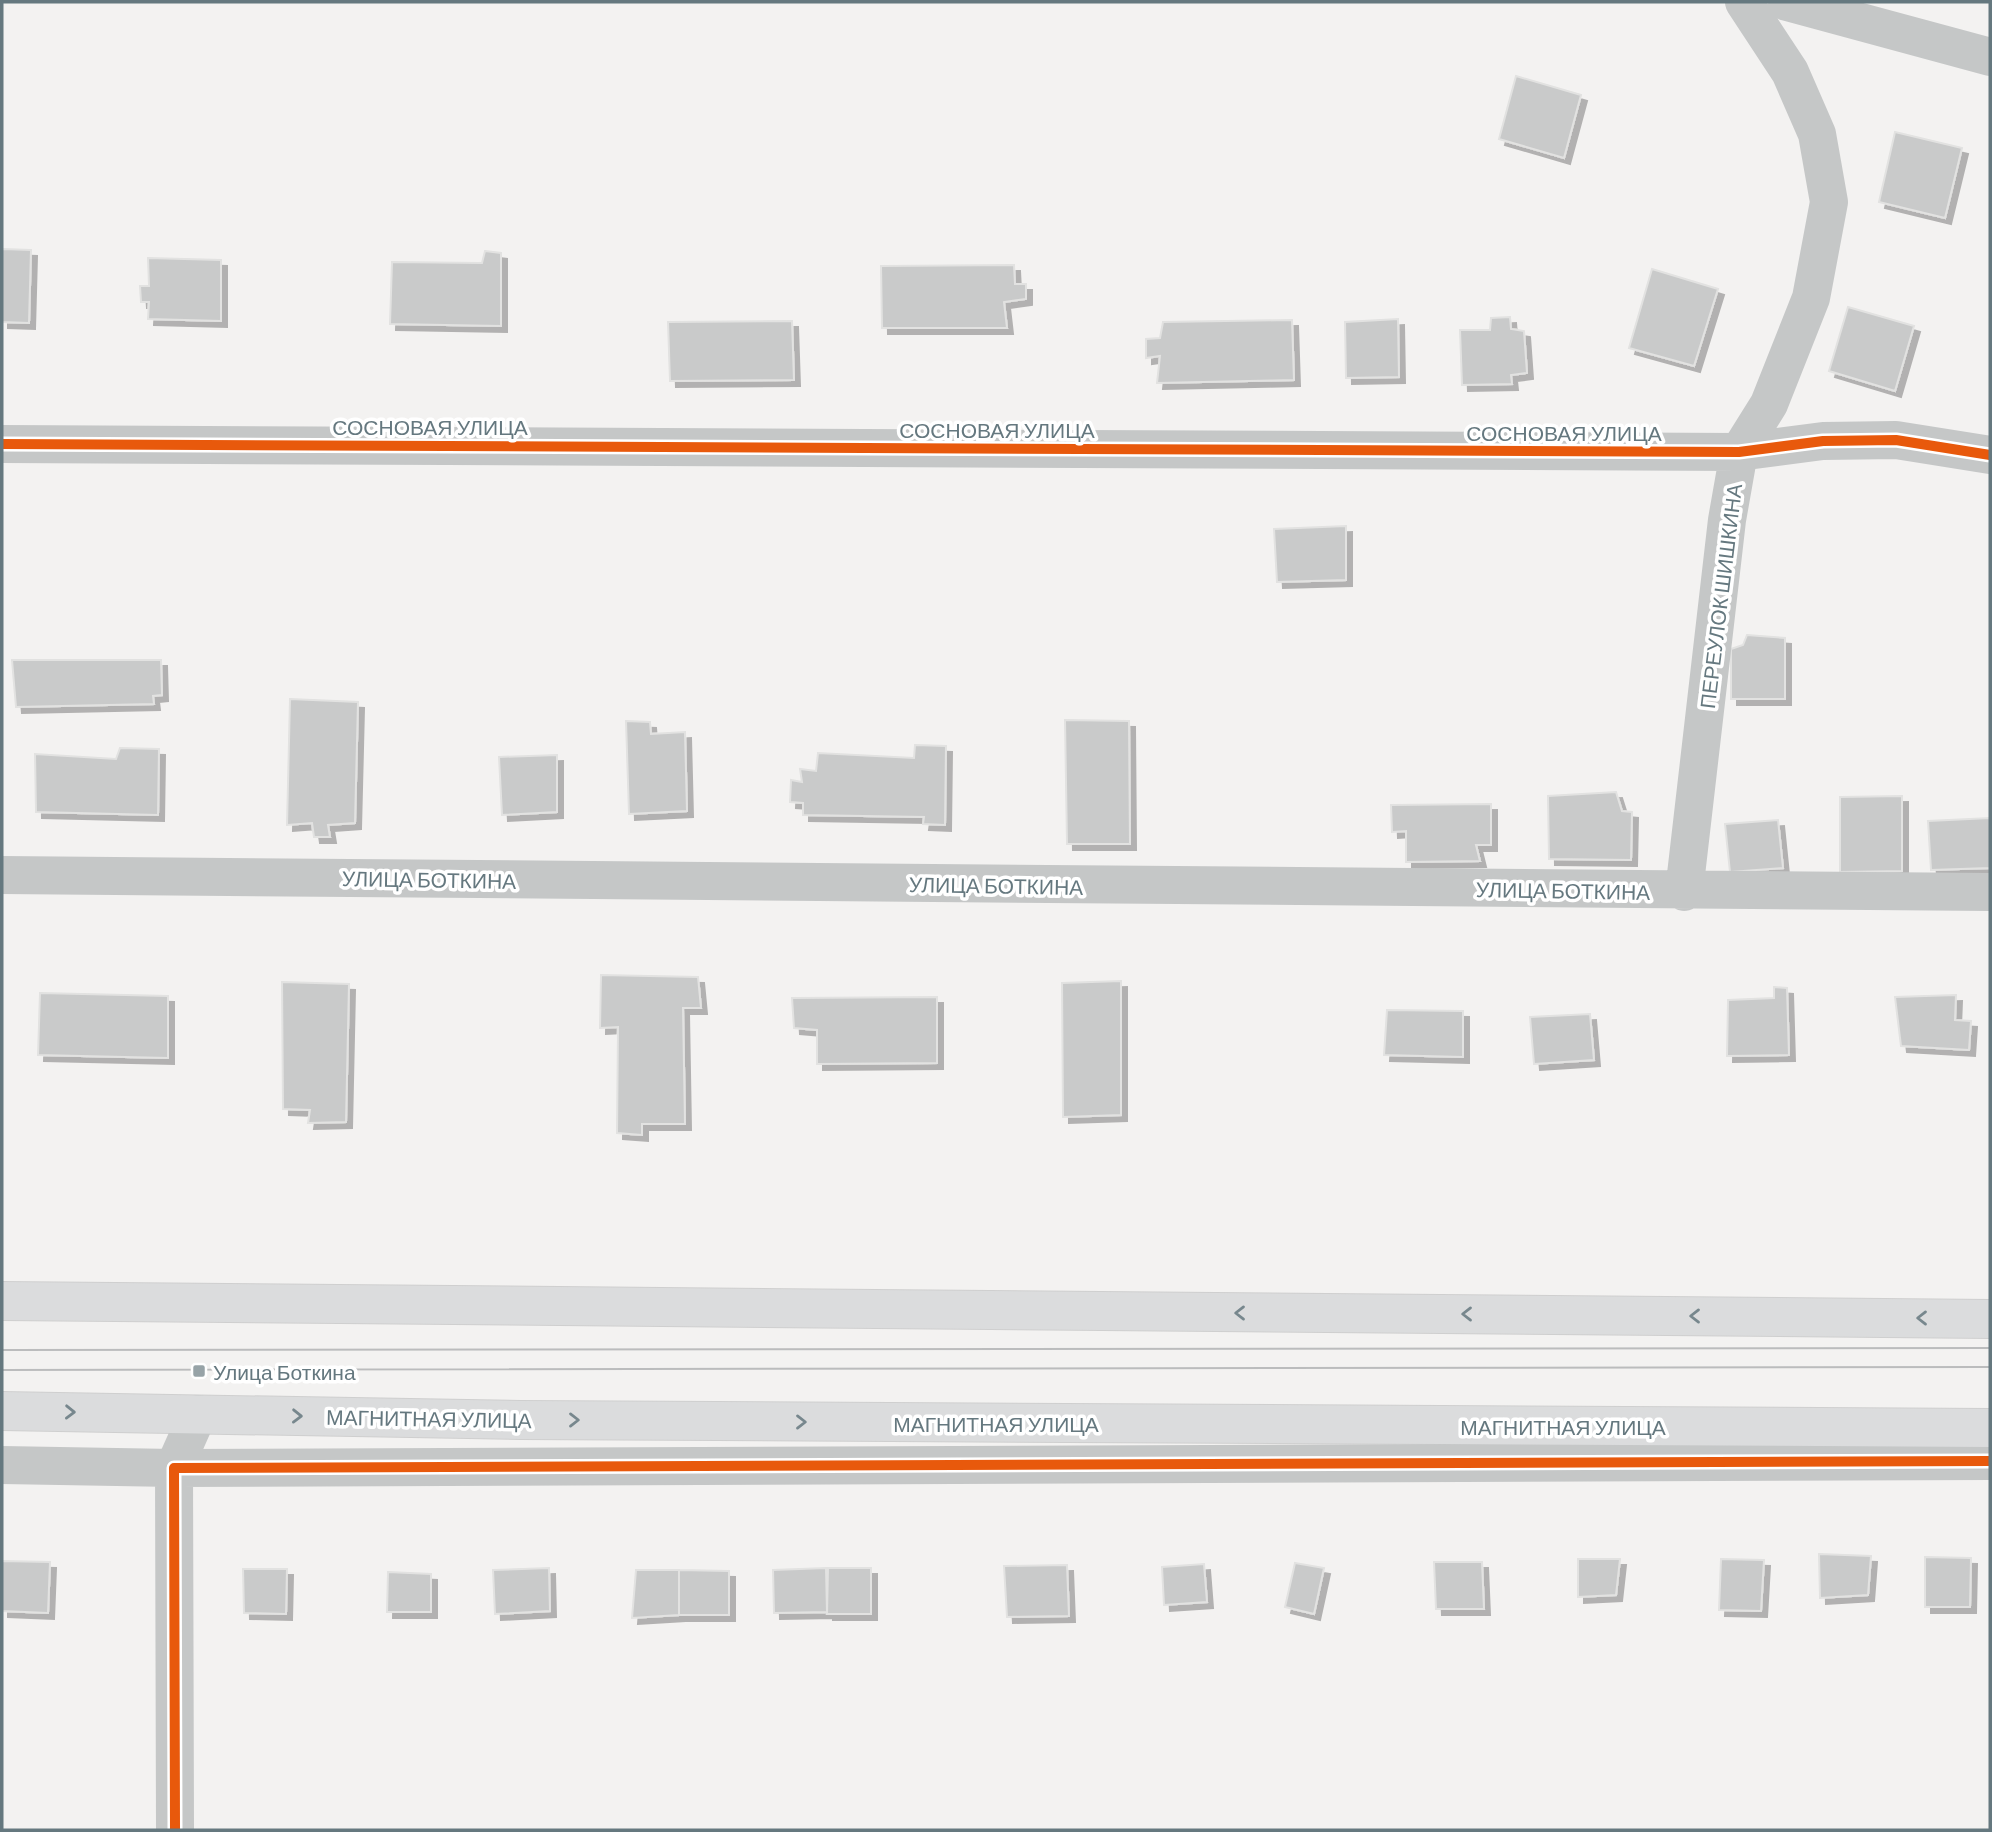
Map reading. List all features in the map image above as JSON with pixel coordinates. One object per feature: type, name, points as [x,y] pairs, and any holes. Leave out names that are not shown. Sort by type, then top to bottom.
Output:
[{"type":"main road","points":[[2,1301],[1990,1319]]},
{"type":"main road","name":"МАГНИТНАЯ УЛИЦА","points":[[2,1411],[521,1420],[1990,1428]]},
{"type":"street","name":"ПЕРЕУЛОК ШИШКИНА","points":[[1684,892],[1727,520],[1739,452],[1769,404],[1811,298],[1829,202],[1811,121],[1790,72],[1744,2]]},
{"type":"street","points":[[1787,2],[1990,57]]},
{"type":"street","name":"СОСНОВАЯ УЛИЦА","points":[[2,444],[1739,452],[1823,441],[1896,440],[1990,455]]},
{"type":"street","name":"УЛИЦА БОТКИНА","points":[[2,875],[1684,892],[1990,892]]},
{"type":"street","points":[[175,1830],[174,1468],[198,1414]]},
{"type":"street","points":[[2,1465],[174,1468],[1990,1461]]},
{"type":"building","points":[[1516,76],[1581,95],[1564,158],[1499,139]]},
{"type":"building","points":[[1895,132],[1962,148],[1945,218],[1879,202]]},
{"type":"building","points":[[2,249],[31,250],[29,323],[2,322]]},
{"type":"building","points":[[485,251],[501,253],[501,326],[390,324],[392,262],[482,263]]},
{"type":"building","points":[[148,258],[221,260],[221,321],[148,319],[149,302],[141,302],[140,286],[149,286]]},
{"type":"building","points":[[1014,265],[1015,284],[1026,284],[1026,299],[1004,302],[1007,328],[882,328],[881,266]]},
{"type":"building","points":[[1652,269],[1718,289],[1694,366],[1629,348]]},
{"type":"building","points":[[1848,307],[1914,326],[1895,391],[1829,371]]},
{"type":"building","points":[[1510,317],[1511,329],[1524,331],[1527,373],[1511,375],[1512,384],[1462,385],[1460,330],[1490,330],[1491,318]]},
{"type":"building","points":[[1398,319],[1399,377],[1346,378],[1345,322]]},
{"type":"building","points":[[1292,320],[1294,380],[1157,383],[1160,356],[1146,358],[1146,339],[1160,338],[1163,322]]},
{"type":"building","points":[[792,321],[794,380],[670,381],[668,322]]},
{"type":"building","points":[[1346,526],[1346,580],[1277,582],[1274,529]]},
{"type":"building","points":[[1747,635],[1785,638],[1785,699],[1731,699],[1731,649],[1743,645]]},
{"type":"building","points":[[12,660],[161,660],[162,695],[153,696],[154,704],[16,707]]},
{"type":"building","points":[[290,699],[358,702],[355,823],[328,825],[330,837],[314,837],[312,823],[287,825]]},
{"type":"building","points":[[1065,720],[1129,721],[1130,844],[1067,844]]},
{"type":"building","points":[[626,721],[650,722],[651,734],[685,732],[687,811],[629,814]]},
{"type":"building","points":[[915,745],[946,746],[945,825],[923,824],[924,817],[803,815],[803,803],[790,802],[791,780],[802,782],[800,769],[816,771],[818,753],[914,758]]},
{"type":"building","points":[[120,748],[159,749],[158,815],[36,812],[35,754],[116,759]]},
{"type":"building","points":[[557,755],[557,812],[502,815],[499,757]]},
{"type":"building","points":[[1616,792],[1622,811],[1632,812],[1631,860],[1549,859],[1548,796]]},
{"type":"building","points":[[1902,796],[1902,871],[1840,872],[1840,797]]},
{"type":"building","points":[[1491,804],[1491,845],[1476,845],[1480,861],[1406,862],[1406,831],[1392,832],[1391,805]]},
{"type":"building","points":[[1990,818],[1990,868],[1931,870],[1928,821]]},
{"type":"building","points":[[1778,820],[1783,868],[1730,872],[1725,824]]},
{"type":"building","points":[[601,975],[698,977],[701,1008],[683,1008],[685,1124],[642,1124],[642,1135],[617,1133],[618,1027],[600,1028]]},
{"type":"building","points":[[1121,981],[1121,1115],[1063,1117],[1062,983]]},
{"type":"building","points":[[282,982],[349,984],[346,1122],[308,1123],[310,1110],[283,1109]]},
{"type":"building","points":[[1774,987],[1787,988],[1789,1055],[1727,1056],[1728,1000],[1774,998]]},
{"type":"building","points":[[40,993],[168,996],[168,1058],[38,1055]]},
{"type":"building","points":[[1956,995],[1955,1020],[1971,1021],[1969,1050],[1901,1046],[1895,997]]},
{"type":"building","points":[[937,997],[937,1063],[817,1064],[817,1030],[794,1028],[792,998]]},
{"type":"building","points":[[1387,1010],[1463,1011],[1463,1057],[1384,1055]]},
{"type":"building","points":[[1590,1014],[1594,1060],[1534,1064],[1530,1017]]},
{"type":"building","points":[[1819,1554],[1871,1556],[1868,1595],[1820,1598]]},
{"type":"building","points":[[1925,1557],[1971,1558],[1970,1607],[1925,1607]]},
{"type":"building","points":[[1578,1559],[1620,1559],[1616,1595],[1578,1597]]},
{"type":"building","points":[[1721,1559],[1764,1560],[1761,1611],[1719,1610]]},
{"type":"building","points":[[2,1561],[50,1562],[48,1613],[2,1611]]},
{"type":"building","points":[[1434,1562],[1482,1562],[1484,1609],[1436,1609]]},
{"type":"building","points":[[1295,1563],[1324,1568],[1314,1614],[1285,1607]]},
{"type":"building","points":[[1204,1564],[1207,1602],[1164,1605],[1162,1567]]},
{"type":"building","points":[[1067,1565],[1069,1616],[1007,1617],[1004,1566]]},
{"type":"building","points":[[549,1568],[550,1611],[495,1614],[493,1570]]},
{"type":"building","points":[[826,1568],[827,1612],[774,1613],[773,1570]]},
{"type":"building","points":[[828,1568],[871,1568],[871,1614],[827,1614]]},
{"type":"building","points":[[243,1569],[287,1569],[286,1614],[244,1613]]},
{"type":"building","points":[[636,1570],[679,1570],[679,1615],[632,1618]]},
{"type":"building","points":[[679,1570],[729,1571],[729,1615],[679,1615]]},
{"type":"building","points":[[388,1572],[431,1574],[431,1612],[387,1612]]},
{"type":"tram line","points":[[2,1350],[1990,1348]]},
{"type":"tram line","points":[[2,1370],[1990,1367]]},
{"type":"cycle path","points":[[2,444],[1739,452],[1823,441],[1896,440],[1990,455]]},
{"type":"cycle path","points":[[175,1830],[174,1468],[1990,1461]]},
{"type":"place","name":"Улица Боткина","points":[[199,1371]]}]
